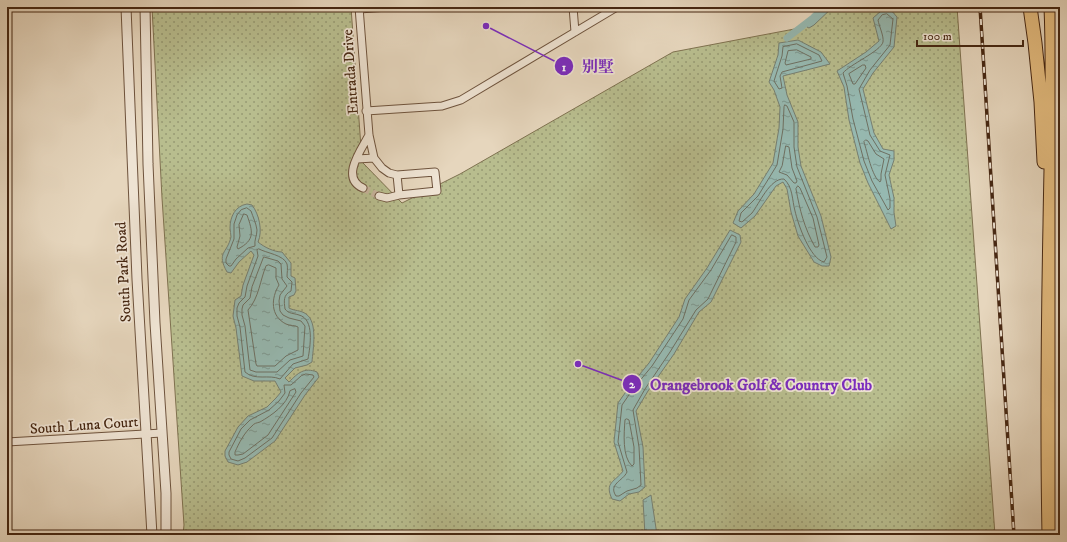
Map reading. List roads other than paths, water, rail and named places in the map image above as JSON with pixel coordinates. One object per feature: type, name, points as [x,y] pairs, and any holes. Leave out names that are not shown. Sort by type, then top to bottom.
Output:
[{"type":"highway","points":[[1030,7],[1041,102],[1044,157],[1050,212]]},
{"type":"highway","points":[[1049,535],[1048,331],[1052,151],[1051,7]]},
{"type":"highway","points":[[1060,317],[1060,525]]},
{"type":"street","name":"South Park Road","points":[[126,7],[136,279],[152,535]]},
{"type":"street","name":"South Park Road","points":[[145,7],[148,164],[155,323],[166,493],[166,535]]},
{"type":"street","points":[[359,8],[388,7]]},
{"type":"street","points":[[573,7],[575,32]]},
{"type":"street","points":[[366,111],[442,106],[461,100],[617,7]]},
{"type":"street","name":"Entrada Drive","points":[[359,8],[366,111],[374,158]]},
{"type":"street","points":[[363,188],[353,180],[352,172],[369,135]]},
{"type":"street","points":[[357,159],[374,158],[386,171],[397,175],[435,172],[437,191],[399,195],[387,198],[379,196]]},
{"type":"street","points":[[397,175],[399,195]]},
{"type":"street","name":"South Luna Court","points":[[7,442],[162,433]]},
{"type":"water","points":[[820,7],[833,7],[814,25],[809,28],[807,27],[807,24]]},
{"type":"water","points":[[890,9],[897,17],[894,47],[873,73],[863,89],[874,133],[883,149],[894,151],[894,160],[889,175],[894,198],[896,226],[891,229],[868,183],[860,163],[849,120],[844,87],[837,71],[866,52],[879,41],[873,18],[881,11]]},
{"type":"water","points":[[798,40],[821,52],[830,64],[783,76],[787,95],[798,122],[798,147],[801,166],[821,216],[831,257],[829,266],[822,266],[814,262],[798,236],[791,212],[787,189],[783,182],[776,186],[755,216],[741,228],[733,223],[738,211],[754,194],[773,163],[779,128],[780,107],[774,90],[769,82],[778,55],[779,43]]},
{"type":"water","points":[[247,204],[252,205],[258,218],[260,233],[258,242],[269,249],[282,252],[291,263],[291,276],[295,278],[296,291],[294,295],[289,297],[289,308],[306,314],[312,323],[314,343],[312,362],[295,368],[285,378],[289,382],[298,374],[308,370],[317,372],[319,377],[305,395],[275,441],[247,462],[238,465],[228,462],[225,456],[225,451],[238,427],[248,416],[267,407],[281,392],[275,381],[254,381],[242,376],[233,316],[235,300],[241,296],[243,285],[254,255],[251,251],[239,262],[231,273],[227,272],[222,257],[231,237],[230,224],[232,216],[239,207]]},
{"type":"water","points":[[730,230],[740,235],[741,242],[711,302],[699,312],[674,354],[636,411],[643,447],[645,487],[639,492],[629,494],[620,501],[612,499],[609,489],[610,486],[623,471],[614,442],[618,403],[649,363],[679,317],[685,299],[707,268]]},
{"type":"water","points":[[651,495],[657,535],[645,535],[643,500]]},
{"type":"waterway","points":[[787,38],[813,18],[824,7]]},
{"type":"tunnel","points":[[363,188],[379,196]]},
{"type":"railway","points":[[980,7],[1014,535]]},
{"type":"place","name":"别墅","points":[[486,26]]},
{"type":"place","name":"Orangebrook Golf & Country Club","points":[[578,364]]}]
